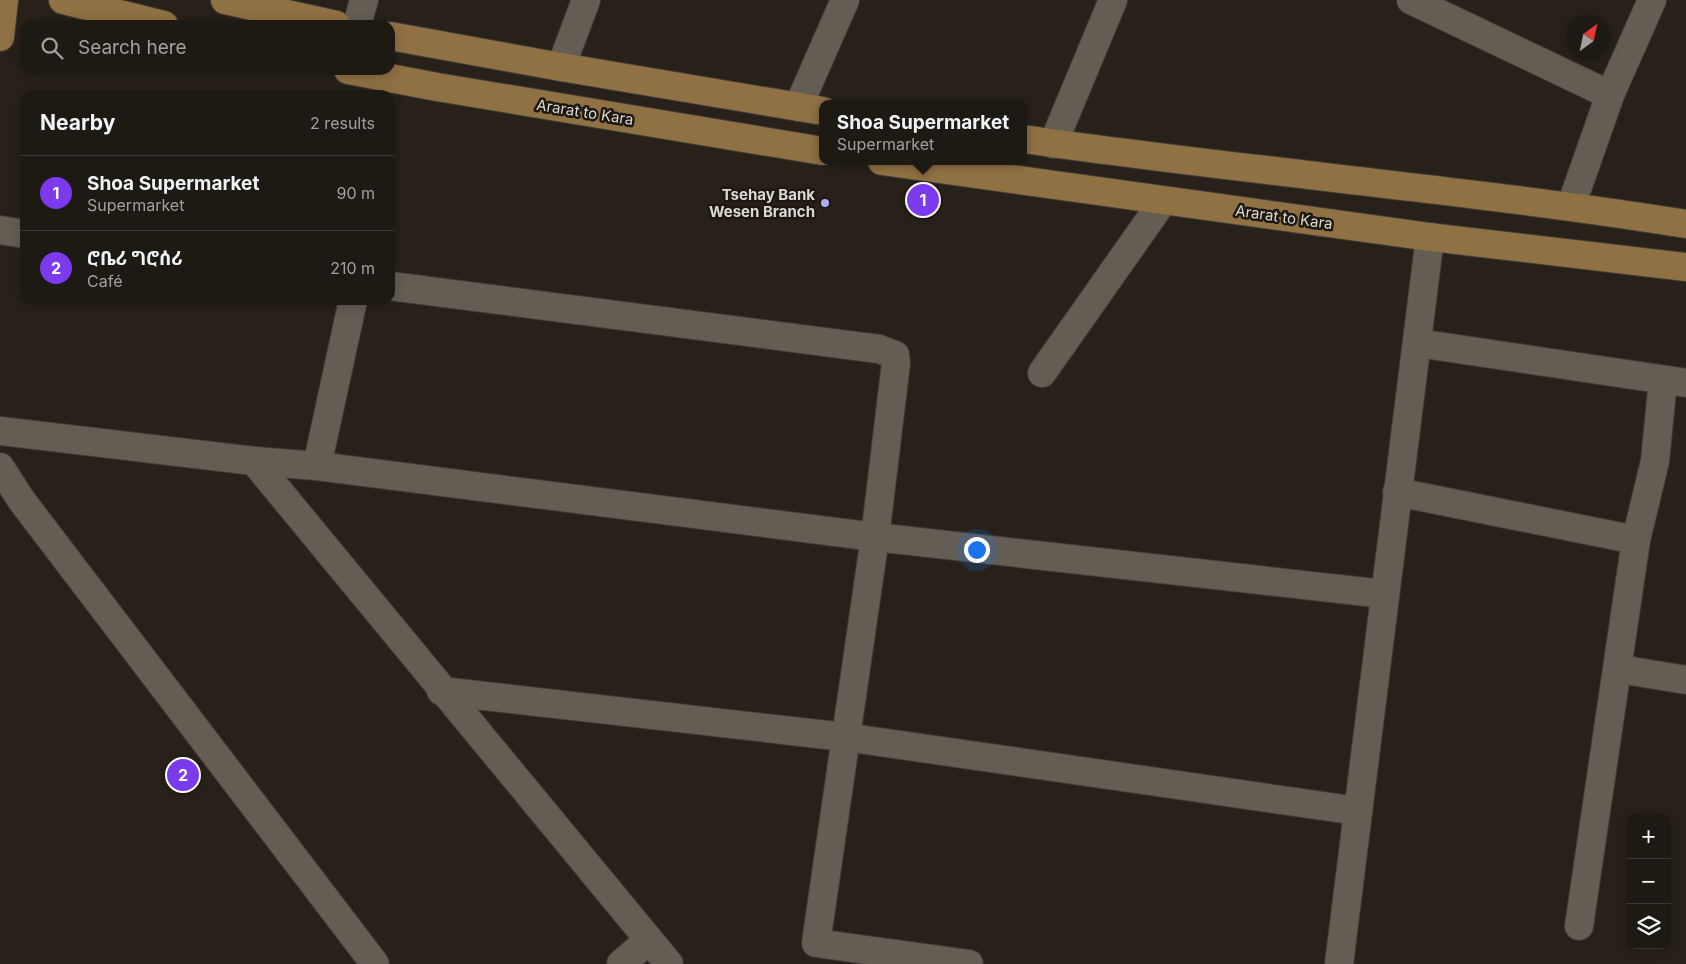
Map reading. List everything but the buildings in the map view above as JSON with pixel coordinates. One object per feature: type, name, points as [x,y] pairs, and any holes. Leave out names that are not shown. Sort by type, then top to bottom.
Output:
[{"type":"main road","points":[[0,37],[4,0]]},
{"type":"main road","points":[[62,0],[144,20]]},
{"type":"main road","points":[[225,0],[314,20]]},
{"type":"main road","points":[[395,37],[811,109]]},
{"type":"main road","name":"Ararat to Kara","points":[[373,75],[437,88],[819,151]]},
{"type":"main road","points":[[1027,141],[1295,175],[1571,206],[1686,224]]},
{"type":"main road","name":"Ararat to Kara","points":[[910,165],[1430,237],[1686,267]]},
{"type":"street","points":[[358,20],[364,0]]},
{"type":"street","points":[[561,67],[586,0]]},
{"type":"street","points":[[811,109],[845,0]]},
{"type":"street","points":[[1053,144],[1113,0]]},
{"type":"street","points":[[1411,0],[1610,95]]},
{"type":"street","points":[[1571,206],[1610,95],[1652,0]]},
{"type":"street","points":[[1042,373],[1163,201]]},
{"type":"street","points":[[0,230],[20,233]]},
{"type":"street","points":[[1339,964],[1430,237]]},
{"type":"street","points":[[395,287],[888,351],[895,355],[896,364],[875,538],[815,954],[969,964]]},
{"type":"street","points":[[317,466],[352,305]]},
{"type":"street","points":[[1418,343],[1675,381],[1636,540],[1619,669],[1579,926]]},
{"type":"street","points":[[0,431],[254,461],[317,466],[875,538],[1384,594]]},
{"type":"street","points":[[254,461],[441,691],[668,964]]},
{"type":"street","points":[[0,467],[22,501],[375,964]]},
{"type":"street","points":[[1397,492],[1636,540]]},
{"type":"street","points":[[1619,669],[1686,680]]},
{"type":"street","points":[[441,691],[845,737],[1358,811]]},
{"type":"street","points":[[621,964],[649,940]]},
{"type":"place","name":"Shoa Supermarket","points":[[923,200]]},
{"type":"place","name":"Tsehay Bank Wesen Branch","points":[[825,203]]},
{"type":"place","name":"ሮቤሪ ግሮሰሪ","points":[[183,775]]}]
